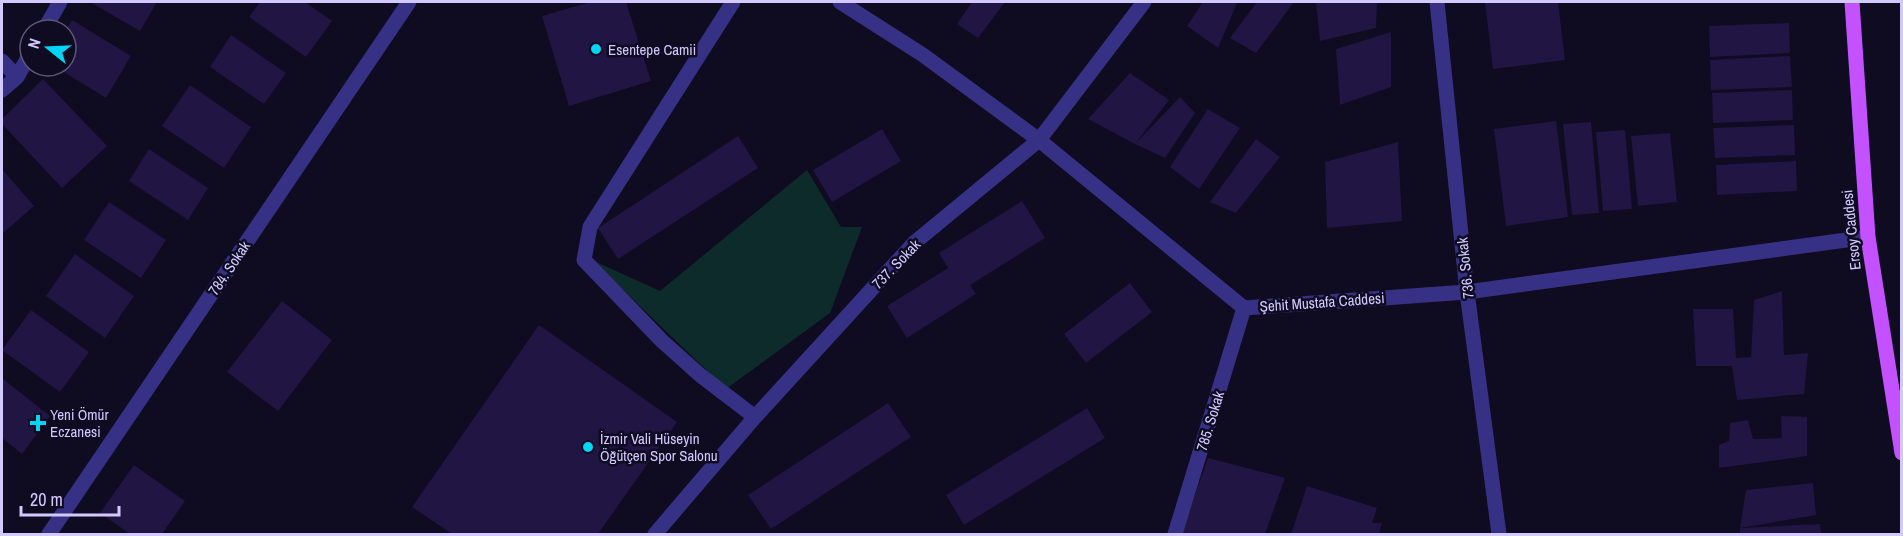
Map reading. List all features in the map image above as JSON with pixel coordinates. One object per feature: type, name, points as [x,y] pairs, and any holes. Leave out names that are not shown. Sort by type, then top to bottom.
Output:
[{"type":"main road","name":"Ersoy Caddesi","points":[[1852,2],[1868,237],[1902,453]]},
{"type":"street","points":[[51,18],[60,2]]},
{"type":"street","name":"784. Sokak","points":[[49,534],[409,2]]},
{"type":"street","points":[[733,2],[590,227],[584,260],[662,341],[700,375],[755,417]]},
{"type":"street","name":"Şehit Mustafa Caddesi","points":[[840,2],[923,55],[1039,140],[1244,308],[1467,292],[1868,237]]},
{"type":"street","name":"737. Sokak","points":[[655,534],[755,417],[914,243],[1039,140],[1144,2]]},
{"type":"street","name":"736. Sokak","points":[[1437,2],[1467,292],[1499,534]]},
{"type":"street","points":[[2,61],[17,77],[2,90]]},
{"type":"street","name":"785. Sokak","points":[[1176,534],[1244,308]]},
{"type":"green space","points":[[807,170],[841,227],[862,227],[830,313],[726,389],[592,260],[660,291]]},
{"type":"building","points":[[90,2],[157,2],[140,31]]},
{"type":"building","points":[[260,2],[305,2],[332,21],[306,57],[249,17]]},
{"type":"building","name":"Esentepe Camii","points":[[591,2],[626,2],[651,81],[569,106],[542,16]]},
{"type":"building","points":[[972,2],[1005,2],[978,38],[957,24]]},
{"type":"building","points":[[1203,2],[1237,3],[1218,48],[1187,26]]},
{"type":"building","points":[[1257,2],[1294,2],[1256,53],[1230,38]]},
{"type":"building","points":[[1316,2],[1377,2],[1376,28],[1320,41]]},
{"type":"building","points":[[1485,2],[1558,2],[1565,60],[1493,69]]},
{"type":"building","points":[[1789,23],[1790,53],[1710,57],[1709,26]]},
{"type":"building","points":[[78,24],[131,56],[106,98],[74,78],[78,78]]},
{"type":"building","points":[[1391,32],[1391,87],[1340,105],[1336,49]]},
{"type":"building","points":[[231,35],[286,73],[264,104],[210,67]]},
{"type":"building","points":[[1790,56],[1792,87],[1711,90],[1710,60]]},
{"type":"building","points":[[1130,73],[1169,100],[1135,144],[1088,119]]},
{"type":"building","points":[[43,79],[107,146],[62,188],[2,124],[2,119]]},
{"type":"building","points":[[190,85],[251,127],[224,168],[162,126]]},
{"type":"building","points":[[1792,90],[1793,120],[1713,123],[1712,93]]},
{"type":"building","points":[[1180,97],[1195,113],[1165,158],[1135,144]]},
{"type":"building","points":[[1208,109],[1240,128],[1199,189],[1170,167]]},
{"type":"building","points":[[1556,121],[1568,217],[1506,226],[1494,129]]},
{"type":"building","points":[[1591,122],[1599,213],[1572,215],[1563,124]]},
{"type":"building","points":[[1794,125],[1795,155],[1715,158],[1713,128]]},
{"type":"building","points":[[882,129],[901,161],[832,202],[813,170]]},
{"type":"building","points":[[1625,130],[1632,209],[1603,211],[1596,132]]},
{"type":"building","points":[[1670,133],[1677,202],[1638,206],[1631,136]]},
{"type":"building","points":[[738,136],[758,168],[618,259],[598,228]]},
{"type":"building","points":[[1256,139],[1280,157],[1236,213],[1210,202]]},
{"type":"building","points":[[1398,142],[1402,221],[1327,228],[1325,162]]},
{"type":"building","points":[[149,149],[208,188],[188,220],[129,181]]},
{"type":"building","points":[[1796,161],[1797,191],[1717,195],[1716,165]]},
{"type":"building","points":[[2,169],[34,206],[2,234]]},
{"type":"building","points":[[1022,201],[1045,238],[970,285],[976,294],[907,338],[887,306],[948,268],[939,253]]},
{"type":"building","points":[[109,202],[166,240],[141,278],[84,240]]},
{"type":"building","points":[[75,254],[134,296],[105,338],[46,296]]},
{"type":"building","points":[[1130,283],[1152,312],[1086,363],[1064,334]]},
{"type":"building","points":[[1782,291],[1784,355],[1808,353],[1804,394],[1737,400],[1732,366],[1696,366],[1693,309],[1733,309],[1736,358],[1751,357],[1754,300]]},
{"type":"building","points":[[282,301],[332,340],[278,411],[227,372]]},
{"type":"building","points":[[31,310],[89,352],[60,392],[2,350]]},
{"type":"building","points":[[539,325],[677,422],[598,534],[452,534],[412,507]]},
{"type":"building","points":[[2,378],[50,416],[22,454],[2,438]]},
{"type":"building","points":[[888,403],[911,437],[771,529],[748,495]]},
{"type":"building","points":[[1087,408],[1105,438],[964,525],[946,495]]},
{"type":"building","points":[[1781,416],[1807,417],[1807,456],[1719,468],[1719,445],[1729,441],[1730,423],[1748,420],[1753,439],[1782,438]]},
{"type":"building","points":[[1208,458],[1285,478],[1265,534],[1181,534]]},
{"type":"building","points":[[134,465],[185,501],[162,534],[130,534],[100,513]]},
{"type":"building","points":[[1813,483],[1816,515],[1740,528],[1746,490]]},
{"type":"building","points":[[1307,486],[1377,508],[1372,523],[1382,523],[1379,534],[1291,534]]},
{"type":"building","points":[[1820,524],[1821,534],[1740,534],[1740,528]]},
{"type":"place","name":"Esentepe Camii","points":[[596,49]]},
{"type":"place","name":"Yeni Ömür Eczanesi","points":[[38,423]]},
{"type":"place","name":"İzmir Vali Hüseyin Öğütçen Spor Salonu","points":[[588,447]]}]
